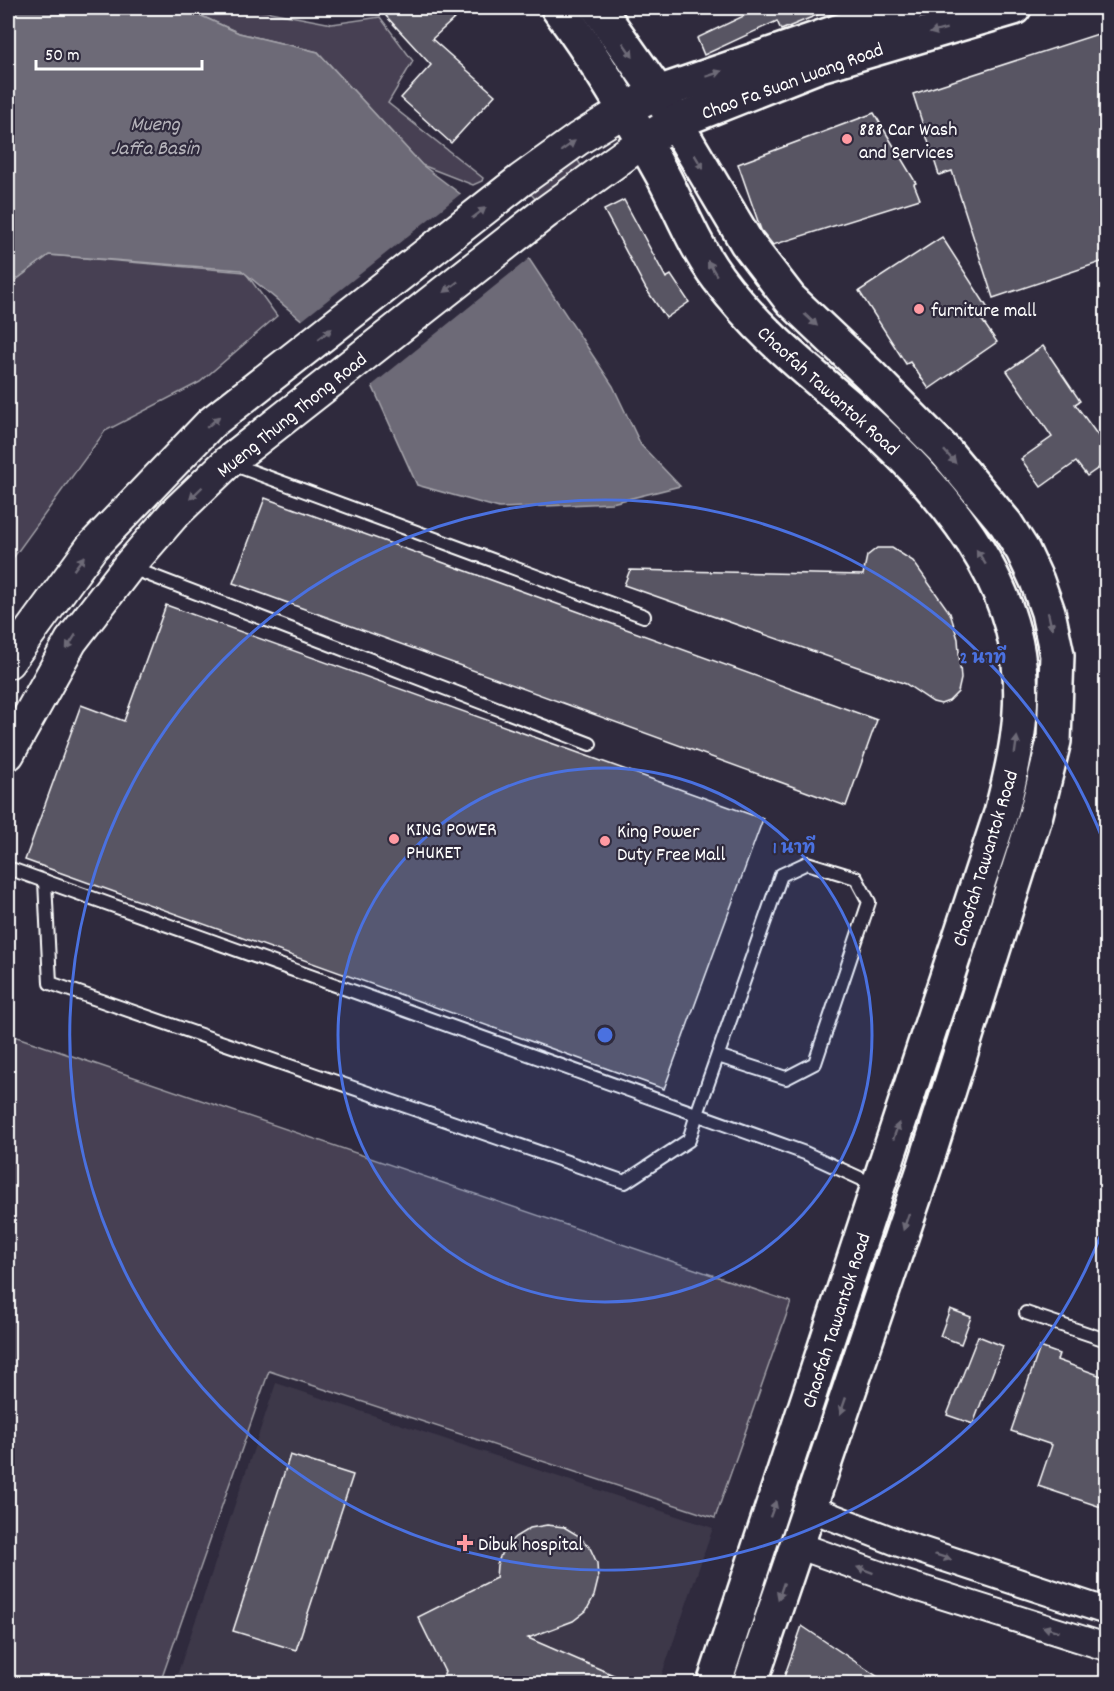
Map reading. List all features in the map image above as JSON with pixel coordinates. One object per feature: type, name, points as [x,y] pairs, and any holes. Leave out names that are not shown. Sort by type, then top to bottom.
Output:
[{"type":"main road","name":"Chaofah Tawantok Road","points":[[558,8],[627,109],[717,276],[747,315],[775,344],[887,442],[911,466],[963,530],[999,590],[1015,637],[1021,687],[1018,730],[1010,779],[980,883],[714,1683]]},
{"type":"main road","name":"Chaofah Tawantok Road","points":[[598,8],[658,93],[747,243],[790,299],[946,452],[1006,524],[1031,566],[1051,626],[1057,655],[1057,707],[1047,775],[925,1166],[750,1683]]},
{"type":"main road","name":"Chao Fa Suan Luang Road","points":[[627,109],[658,93],[907,8]]},
{"type":"main road","name":"Chao Fa Suan Luang Road","points":[[644,141],[676,122],[820,65],[1014,8]]},
{"type":"street","name":"Mueng Thung Thong Road","points":[[8,662],[92,547],[211,423],[521,180],[578,139],[627,109]]},
{"type":"street","name":"Mueng Thung Thong Road","points":[[8,754],[71,641],[128,567],[173,515],[228,462],[546,212],[644,141]]},
{"type":"street","points":[[809,1508],[899,1543],[1107,1611]]},
{"type":"street","points":[[797,1545],[906,1584],[1107,1647]]},
{"type":"lane","points":[[228,462],[644,616]]},
{"type":"lane","points":[[128,567],[590,744]]},
{"type":"lane","points":[[45,881],[50,983],[626,1182],[689,1140],[697,1114],[782,875],[807,863],[856,878],[869,902],[815,1063],[786,1078],[718,1056]]},
{"type":"lane","points":[[8,868],[805,1153],[879,1187]]},
{"type":"lane","points":[[1026,1313],[1107,1340]]},
{"type":"shaded area","points":[[184,8],[249,8],[332,24],[380,17],[413,61],[388,103],[483,178],[482,181],[473,185],[422,165],[318,52],[239,33]]},
{"type":"shaded area","points":[[577,159],[582,167],[538,202],[531,194]]},
{"type":"shaded area","points":[[49,255],[245,272],[277,316],[200,382],[105,431],[8,565],[8,286]]},
{"type":"shaded area","points":[[8,1034],[791,1302],[715,1518],[269,1371],[160,1683],[8,1683],[8,1399],[11,1375],[8,1264]]},
{"type":"shaded area","name":"Dibuk hospital","points":[[276,1383],[713,1528],[659,1683],[174,1684]]},
{"type":"water","name":"Mueng Jaffa Basin","points":[[8,8],[184,8],[239,33],[318,52],[422,165],[512,233],[613,386],[641,445],[680,486],[612,503],[499,508],[417,485],[367,374],[241,270],[49,255],[8,286]]},
{"type":"pier","points":[[463,192],[514,231],[531,257],[370,387],[365,376],[300,322]]},
{"type":"building","points":[[396,8],[466,8],[432,39],[495,95],[451,143],[401,98],[431,65],[386,16]]},
{"type":"building","points":[[747,8],[834,8],[781,30],[777,21],[704,55],[697,38],[750,13]]},
{"type":"building","points":[[1107,31],[1107,260],[993,298],[952,171],[939,175],[913,94]]},
{"type":"building","name":"888 Car Wash and Services","points":[[874,113],[916,183],[914,184],[920,199],[773,245],[761,230],[738,164]]},
{"type":"building","points":[[624,200],[666,278],[671,275],[689,302],[666,318],[646,289],[604,210]]},
{"type":"building","points":[[942,237],[989,310],[979,316],[997,342],[929,389],[910,362],[906,364],[859,291]]},
{"type":"building","points":[[1043,346],[1080,401],[1075,404],[1107,448],[1107,462],[1087,476],[1076,462],[1041,487],[1021,459],[1052,437],[1007,371]]},
{"type":"building","points":[[265,498],[877,720],[846,806],[233,583]]},
{"type":"building","points":[[877,548],[892,548],[913,561],[950,613],[958,639],[961,679],[958,692],[949,701],[941,704],[933,702],[906,684],[624,585],[630,570],[863,575],[867,556]]},
{"type":"building","name":"KING POWER PHUKET","points":[[166,605],[763,819],[664,1089],[25,860],[81,705],[124,721]]},
{"type":"building","points":[[950,1309],[971,1317],[961,1344],[940,1336]]},
{"type":"building","points":[[978,1336],[1003,1346],[973,1424],[947,1415]]},
{"type":"building","points":[[1040,1347],[1059,1354],[1057,1360],[1107,1378],[1107,1509],[1038,1486],[1052,1445],[1011,1431]]},
{"type":"building","points":[[290,1455],[353,1475],[296,1650],[233,1631]]},
{"type":"building","points":[[547,1525],[564,1527],[579,1536],[590,1548],[597,1563],[598,1580],[594,1596],[586,1611],[573,1621],[528,1638],[632,1683],[441,1683],[445,1672],[418,1617],[496,1578],[497,1565],[503,1549],[515,1537],[530,1528]]},
{"type":"building","points":[[802,1626],[887,1683],[782,1683]]},
{"type":"place","name":"888 Car Wash and Services","points":[[847,139]]},
{"type":"place","name":"furniture mall","points":[[919,309]]},
{"type":"place","name":"KING POWER PHUKET","points":[[394,839]]},
{"type":"place","name":"King Power Duty Free Mall","points":[[605,841]]},
{"type":"place","name":"Dibuk hospital","points":[[465,1543]]}]
